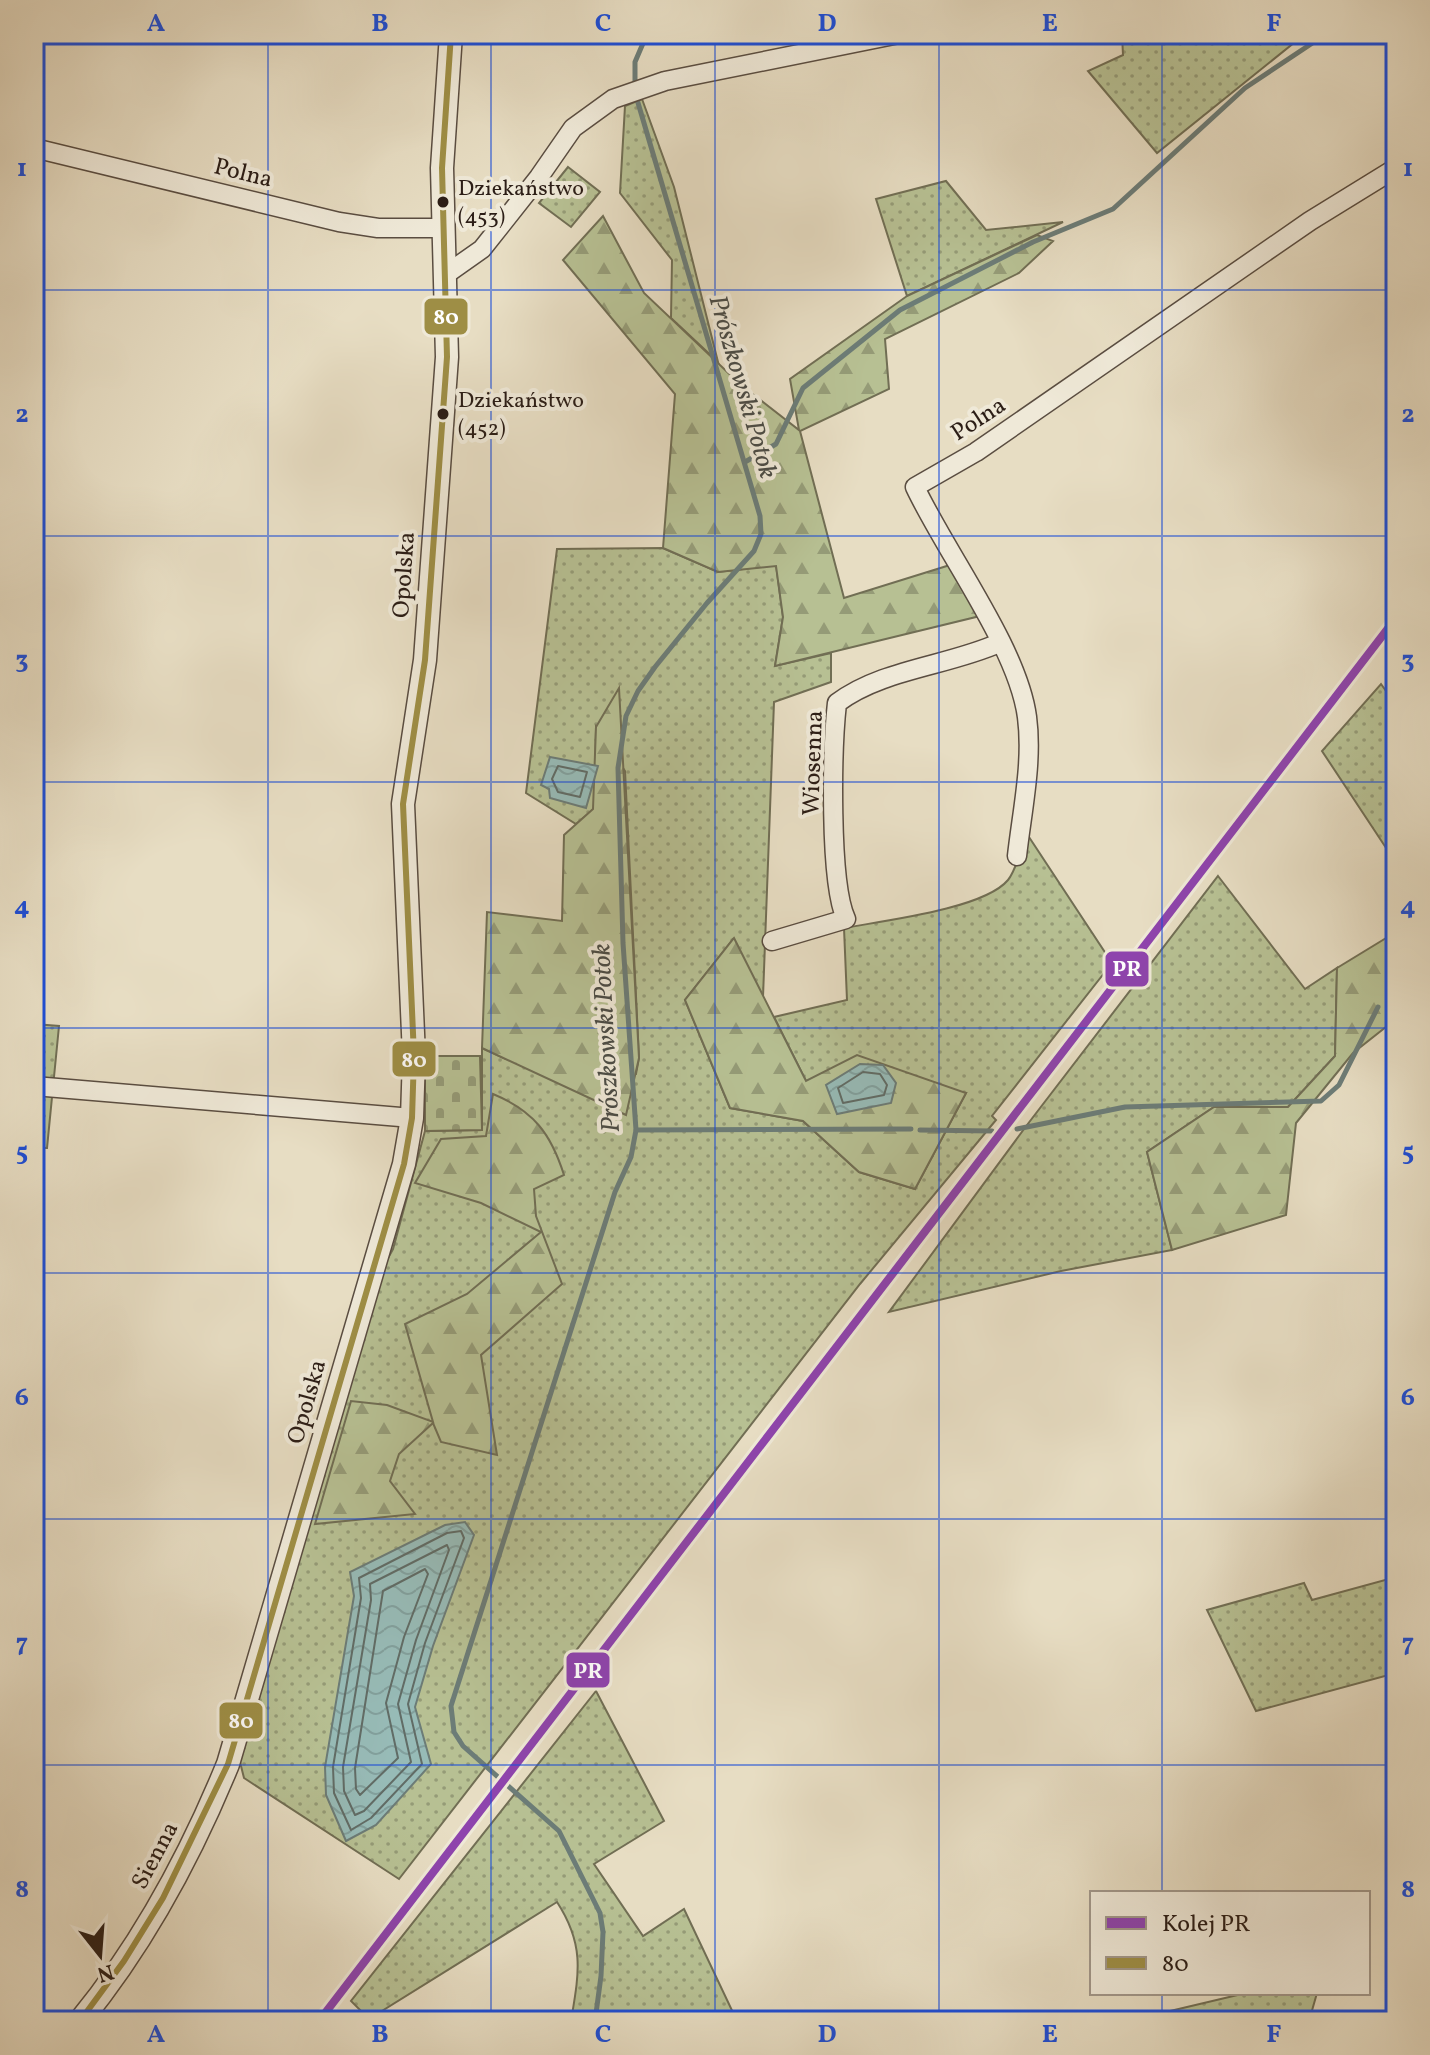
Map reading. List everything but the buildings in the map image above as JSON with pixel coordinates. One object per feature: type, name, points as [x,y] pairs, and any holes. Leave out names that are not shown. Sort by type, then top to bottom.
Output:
[{"type":"street","name":"Opolska","points":[[249,1700],[404,1164],[412,1118],[414,1056],[403,804],[427,637],[447,357],[448,273],[442,228],[443,151],[451,34]]},
{"type":"street","points":[[448,273],[482,249],[573,128],[592,111],[622,95],[648,85],[899,34]]},
{"type":"street","name":"Polna","points":[[34,148],[339,222],[378,228],[442,228]]},
{"type":"street","name":"Polna","points":[[1017,856],[1029,745],[1024,699],[999,643],[915,487],[976,452],[1310,221],[1396,168]]},
{"type":"street","name":"Wiosenna","points":[[772,941],[846,919],[839,903],[836,840],[837,703],[851,692],[977,653],[999,643]]},
{"type":"street","points":[[34,1086],[412,1118]]},
{"type":"street","name":"Sienna","points":[[80,2021],[126,1962],[193,1845],[228,1764],[249,1700]]},
{"type":"green space","points":[[1122,34],[1305,34],[1157,153],[1088,71],[1123,55]]},
{"type":"green space","points":[[642,99],[674,187],[718,362],[671,318],[672,260],[620,193],[625,106]]},
{"type":"green space","points":[[568,167],[600,192],[571,227],[539,203]]},
{"type":"green space","points":[[946,181],[986,230],[1063,222],[907,296],[876,199]]},
{"type":"green space","points":[[603,216],[644,293],[741,385],[799,430],[790,379],[907,296],[1037,235],[1053,241],[1019,273],[885,339],[889,389],[800,431],[844,598],[950,565],[980,616],[775,666],[783,617],[776,566],[718,572],[663,548],[675,394],[563,260]]},
{"type":"green space","points":[[663,548],[718,572],[776,565],[783,617],[775,666],[831,653],[831,682],[774,702],[763,997],[733,939],[685,1000],[730,1108],[803,1121],[859,1172],[915,1189],[966,1093],[806,1081],[774,1017],[847,1000],[844,928],[956,906],[996,890],[1011,875],[1027,834],[1112,963],[992,1116],[996,1120],[860,1284],[399,1879],[244,1778],[239,1758],[258,1702],[363,1304],[393,1249],[425,1131],[482,1130],[482,1048],[506,1059],[636,1074],[639,1058],[625,771],[596,727],[594,809],[576,824],[526,793],[557,549]]},
{"type":"green space","points":[[1381,684],[1396,705],[1396,863],[1322,751]]},
{"type":"green space","points":[[619,688],[639,1058],[626,1115],[482,1048],[487,912],[562,921],[564,835],[593,809],[596,727]]},
{"type":"green space","points":[[1218,876],[1305,989],[1337,968],[1335,1056],[1288,1107],[1214,1107],[1147,1152],[1172,1250],[1061,1271],[889,1312],[1027,1125]]},
{"type":"green space","points":[[1396,932],[1396,1019],[1353,1053],[1296,1123],[1286,1215],[1172,1250],[1147,1152],[1214,1107],[1288,1107],[1335,1056],[1337,968]]},
{"type":"green space","points":[[734,938],[806,1081],[857,1055],[966,1093],[915,1189],[859,1172],[803,1121],[730,1108],[685,1000]]},
{"type":"green space","points":[[34,1024],[59,1026],[47,1148],[34,1148]]},
{"type":"green space","points":[[425,1056],[480,1056],[482,1130],[425,1131]]},
{"type":"green space","points":[[493,1094],[520,1108],[539,1126],[553,1147],[564,1175],[534,1189],[536,1216],[562,1284],[481,1355],[497,1455],[441,1442],[433,1423],[399,1454],[390,1481],[415,1514],[315,1524],[351,1401],[387,1405],[433,1422],[405,1324],[467,1294],[541,1232],[481,1203],[415,1183],[441,1139],[486,1136]]},
{"type":"green space","points":[[1396,1577],[1396,1673],[1256,1711],[1207,1610],[1304,1583],[1312,1600]]},
{"type":"green space","points":[[596,1691],[664,1821],[594,1864],[643,1936],[684,1909],[737,2021],[571,2021],[578,1960],[572,1932],[557,1902],[369,2019],[351,2001]]},
{"type":"green space","points":[[1238,1995],[1316,1995],[1309,2021],[1128,2021]]},
{"type":"water","points":[[550,757],[598,766],[586,808],[550,798],[549,789],[541,785]]},
{"type":"water","points":[[860,1064],[883,1065],[896,1083],[891,1103],[837,1114],[826,1085]]},
{"type":"water","points":[[465,1522],[474,1535],[433,1646],[415,1707],[431,1764],[376,1825],[346,1841],[326,1795],[325,1767],[354,1596],[350,1572],[445,1525]]},
{"type":"waterway","name":"Prószkowski Potok","points":[[635,86],[635,62],[647,34]]},
{"type":"waterway","points":[[745,462],[776,444],[803,388],[900,310],[1033,242],[1113,209],[1245,88],[1326,34]]},
{"type":"waterway","name":"Prószkowski Potok","points":[[595,2021],[601,1976],[603,1932],[600,1913],[559,1831],[463,1746],[454,1732],[451,1706],[615,1192],[631,1157],[636,1130],[623,943],[618,768],[626,716],[638,691],[655,667],[754,551],[761,534],[760,516],[636,96]]},
{"type":"waterway","points":[[1017,1129],[1125,1107],[1321,1101],[1339,1085],[1378,1007]]},
{"type":"waterway","points":[[636,1130],[911,1129]]},
{"type":"waterway","points":[[920,1130],[992,1131]]},
{"type":"rail line","name":"PR","points":[[319,2021],[1396,618]]},
{"type":"transit line","name":"80","points":[[80,2021],[124,1961],[163,1898],[228,1764],[404,1164],[412,1118],[414,1056],[403,804],[425,660],[447,357],[442,168],[451,34]]},
{"type":"place","name":"Dziekaństwo (453)","points":[[443,202]]},
{"type":"place","name":"Dziekaństwo (452)","points":[[443,414]]}]
